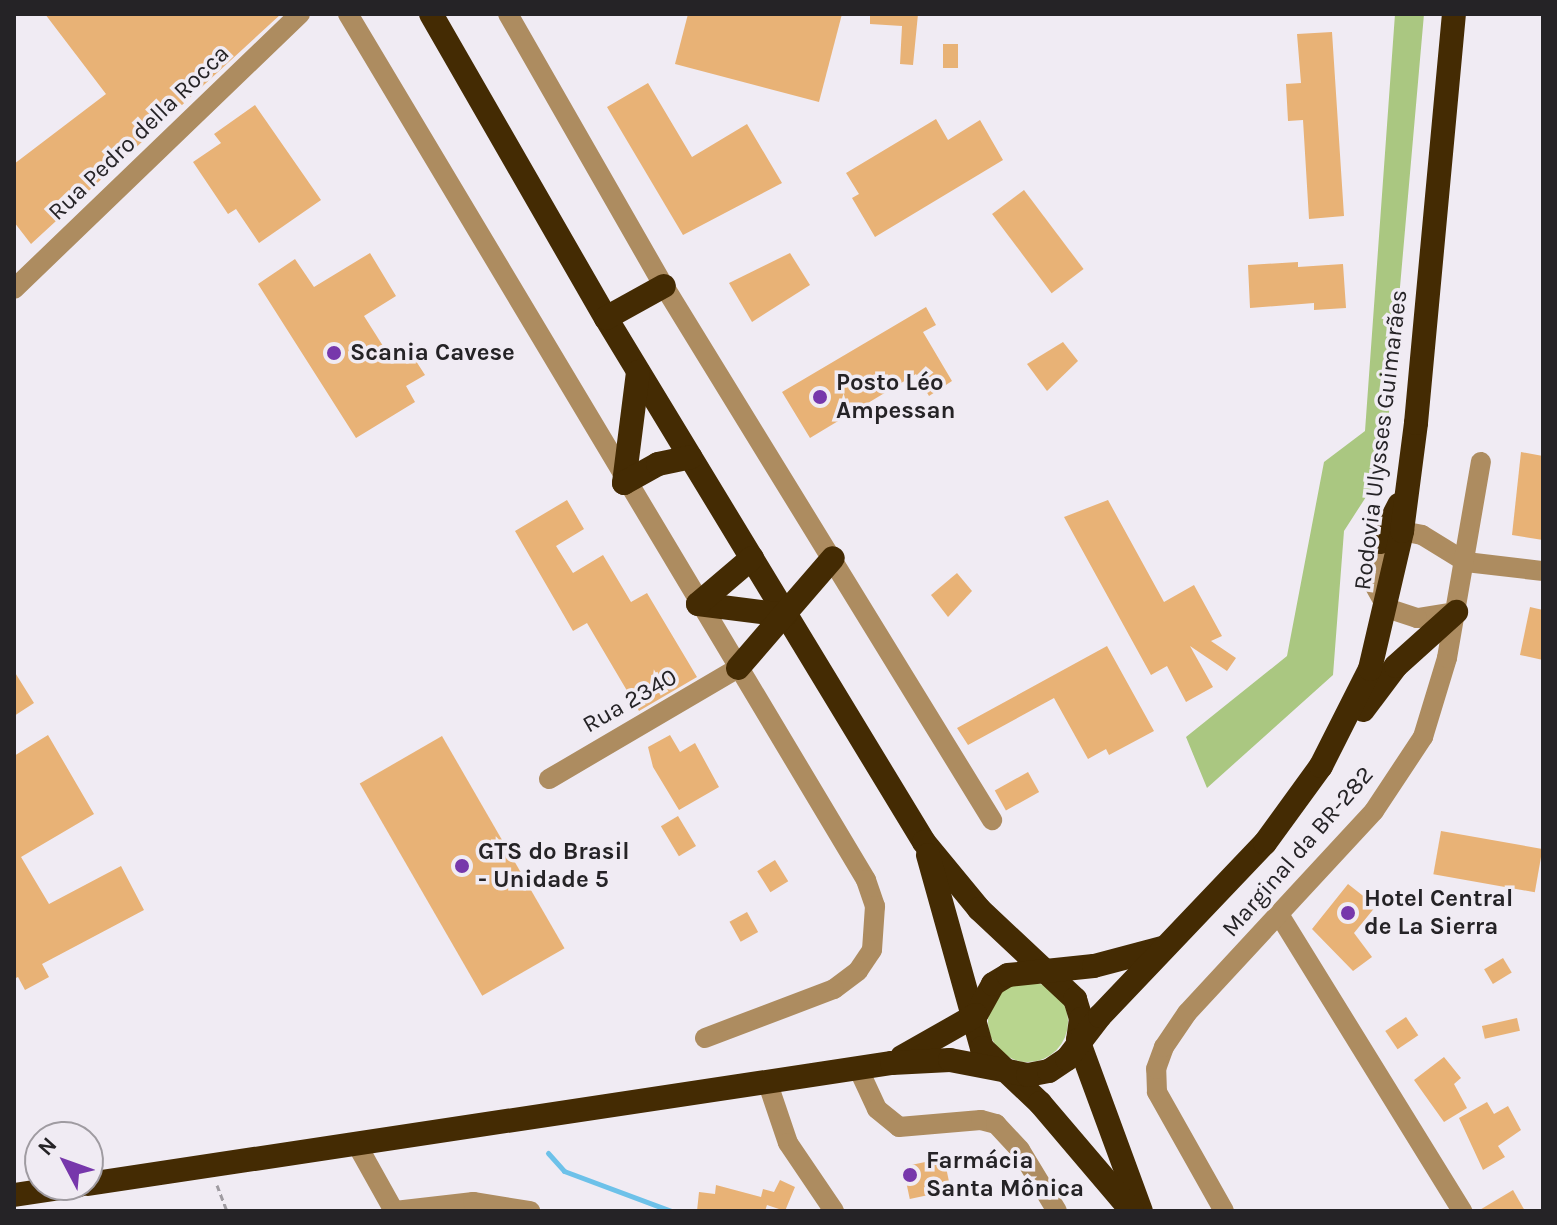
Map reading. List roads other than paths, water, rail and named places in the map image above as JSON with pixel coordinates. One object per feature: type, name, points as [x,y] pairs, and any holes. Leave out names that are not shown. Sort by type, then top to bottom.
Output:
[{"type":"highway","points":[[431,14],[638,372],[924,842],[979,909],[1075,999],[1081,1019],[1078,1040],[1141,1211]]},
{"type":"highway","name":"Rodovia Ulysses Guimarães","points":[[104,1181],[892,1063],[950,1060],[1028,1075],[1049,1071],[1067,1059],[1078,1040],[1235,879],[1321,766],[1370,669],[1387,608],[1391,536],[1408,489],[1454,14]]},
{"type":"highway","points":[[606,318],[664,286]]},
{"type":"highway","points":[[624,483],[638,372]]},
{"type":"highway","points":[[624,483],[658,464],[690,457]]},
{"type":"highway","points":[[698,604],[752,558]]},
{"type":"highway","points":[[738,668],[752,646],[785,615],[833,558]]},
{"type":"highway","points":[[698,604],[785,615]]},
{"type":"highway","points":[[1321,766],[1396,666],[1456,612]]},
{"type":"highway","points":[[924,842],[976,1015],[982,1048],[1006,1070],[1132,1211]]},
{"type":"highway","name":"Rodovia Ulysses Guimarães","points":[[976,1015],[993,984],[1008,975],[1119,961],[1168,946]]},
{"type":"highway","points":[[892,1063],[976,1015]]},
{"type":"street","name":"Rua Pedro della Rocca","points":[[14,289],[300,14]]},
{"type":"street","points":[[348,14],[624,483],[866,880],[877,928],[872,950],[858,971],[834,989],[705,1038]]},
{"type":"street","points":[[508,14],[664,286],[992,820]]},
{"type":"street","name":"Marginal da BR-282","points":[[1224,1211],[1166,1114],[1156,1069],[1181,1021],[1356,833],[1403,771],[1438,697],[1466,562],[1481,462]]},
{"type":"street","points":[[1391,536],[1422,535],[1466,562],[1543,571]]},
{"type":"street","points":[[1387,608],[1417,618],[1456,612]]},
{"type":"street","name":"Rua 2340","points":[[549,779],[738,668]]},
{"type":"street","points":[[1280,916],[1462,1211]]},
{"type":"street","points":[[858,1068],[877,1109],[899,1127],[981,1120],[996,1124],[1020,1150],[1057,1211]]},
{"type":"street","points":[[767,1081],[788,1143],[834,1211]]},
{"type":"street","points":[[356,1143],[394,1211],[473,1202],[530,1211]]},
{"type":"waterway","points":[[548,1153],[564,1171],[671,1211]]},
{"type":"place","name":"Scania Cavese","points":[[334,353]]},
{"type":"place","name":"Posto Léo Ampessan","points":[[820,397]]},
{"type":"place","name":"GTS do Brasil - Unidade 5","points":[[462,866]]},
{"type":"place","name":"Hotel Central de La Sierra","points":[[1348,913]]},
{"type":"place","name":"Farmácia Santa Mônica","points":[[910,1175]]}]
